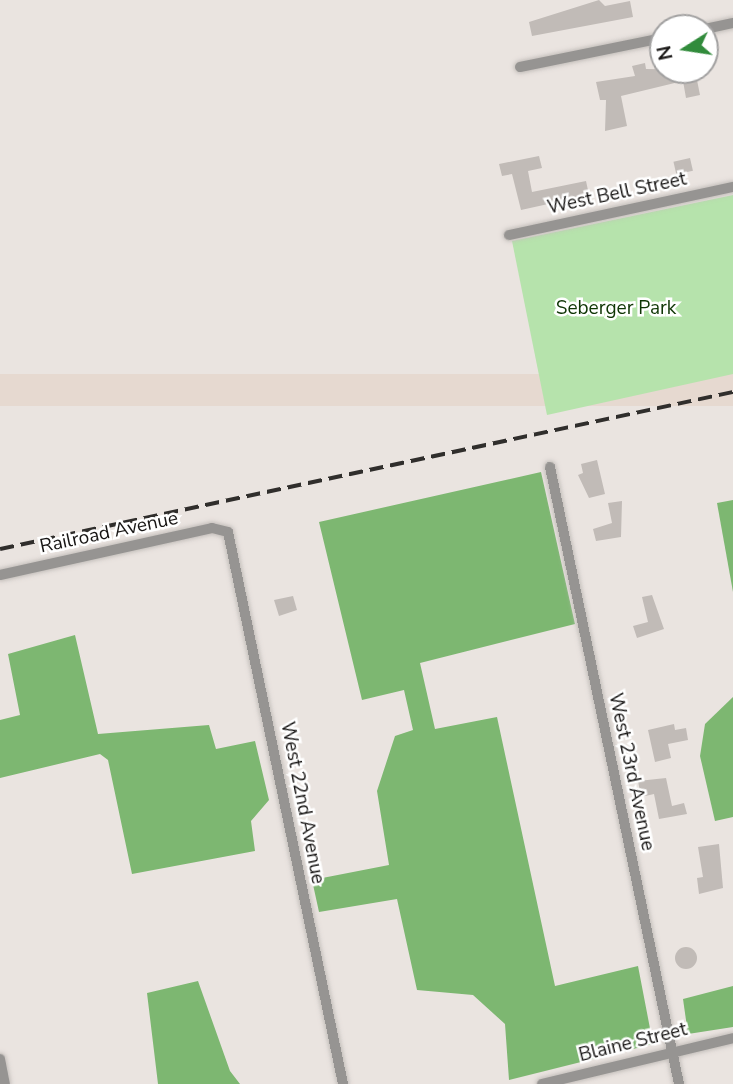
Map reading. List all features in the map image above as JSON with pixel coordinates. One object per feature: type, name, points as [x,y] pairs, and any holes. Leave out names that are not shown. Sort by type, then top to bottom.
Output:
[{"type":"street","points":[[520,68],[649,41]]},
{"type":"street","name":"West Bell Street","points":[[509,235],[733,187]]},
{"type":"street","name":"West 23rd Avenue","points":[[550,467],[679,1084]]},
{"type":"street","name":"Railroad Avenue","points":[[0,575],[212,528],[226,530]]},
{"type":"street","name":"West 22nd Avenue","points":[[226,530],[343,1084]]},
{"type":"street","name":"Blaine Street","points":[[542,1084],[733,1038]]},
{"type":"street","points":[[0,1059],[5,1084]]},
{"type":"shaded area","points":[[0,374],[733,374],[733,406],[0,406]]},
{"type":"green space","name":"Seberger Park","points":[[733,195],[733,374],[547,415],[512,241]]},
{"type":"green space","points":[[541,472],[575,624],[420,663],[435,729],[497,717],[555,986],[638,966],[653,1044],[509,1080],[505,1024],[473,995],[417,990],[397,899],[319,912],[312,880],[389,865],[377,791],[395,736],[413,730],[404,690],[362,700],[319,522]]},
{"type":"green space","points":[[733,500],[733,592],[717,503]]},
{"type":"green space","points":[[75,635],[98,734],[209,725],[216,749],[255,741],[269,800],[251,821],[255,851],[132,874],[108,760],[100,754],[0,778],[0,720],[20,715],[8,654]]},
{"type":"green space","points":[[733,697],[733,817],[715,821],[700,756],[705,724]]},
{"type":"green space","points":[[198,981],[230,1071],[240,1084],[158,1084],[147,993]]},
{"type":"green space","points":[[733,986],[733,1027],[688,1034],[683,999]]},
{"type":"building","points":[[599,0],[605,6],[630,1],[633,17],[532,36],[529,22]]},
{"type":"building","points":[[645,63],[646,69],[649,69],[649,84],[671,84],[621,96],[627,126],[605,131],[606,100],[600,100],[596,82],[635,76],[632,66]]},
{"type":"building","points":[[684,84],[698,84],[700,95],[686,98]]},
{"type":"building","points":[[539,156],[542,168],[528,171],[532,192],[586,181],[589,195],[521,210],[512,174],[502,176],[499,164]]},
{"type":"building","points":[[690,158],[693,171],[676,174],[673,162]]},
{"type":"building","points":[[597,460],[605,494],[589,498],[578,475],[583,473],[581,464]]},
{"type":"building","points":[[622,501],[621,537],[596,541],[593,529],[612,523],[608,503]]},
{"type":"building","points":[[652,595],[664,629],[637,638],[633,626],[648,622],[642,597]]},
{"type":"building","points":[[293,596],[297,610],[279,616],[274,600]]},
{"type":"building","points":[[674,724],[675,730],[686,728],[688,740],[668,744],[671,758],[655,762],[648,730]]},
{"type":"building","points":[[666,778],[672,806],[684,803],[687,814],[659,819],[654,794],[641,797],[638,781]]},
{"type":"building","points":[[719,844],[723,888],[699,894],[697,878],[703,877],[698,847]]},
{"type":"building","points":[[686,947],[694,950],[697,958],[694,966],[686,969],[678,966],[675,958],[678,950]]},
{"type":"railway","points":[[0,549],[733,392]]}]
